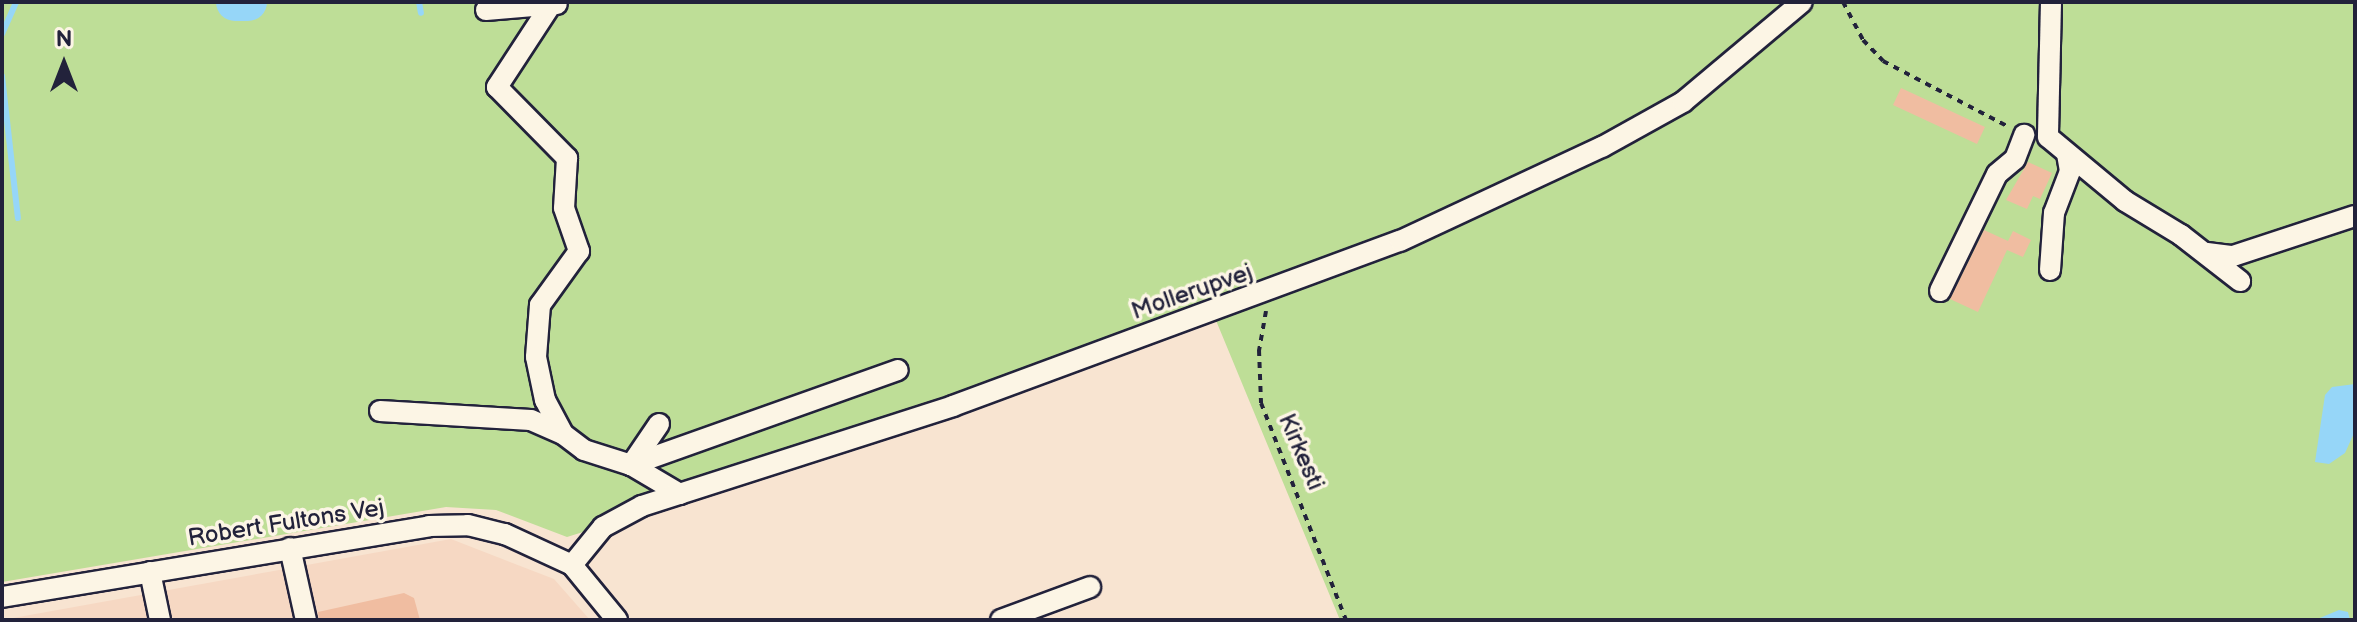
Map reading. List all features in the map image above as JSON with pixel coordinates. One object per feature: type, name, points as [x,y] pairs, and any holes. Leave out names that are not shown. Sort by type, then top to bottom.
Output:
[{"type":"street","name":"Mollerupvej","points":[[572,565],[603,527],[680,494],[953,406],[1269,292],[1400,241],[1615,139],[1683,102],[1802,2]]},
{"type":"street","points":[[2051,2],[2048,137],[2125,201],[2203,252],[2240,281]]},
{"type":"street","points":[[486,10],[556,4]]},
{"type":"street","points":[[556,4],[497,87],[567,158],[564,208],[579,251],[540,305],[536,357],[545,400],[563,434]]},
{"type":"street","points":[[1940,291],[1997,174],[2015,159],[2024,135]]},
{"type":"street","points":[[2050,270],[2054,213],[2070,171],[2067,154]]},
{"type":"street","points":[[2203,252],[2233,256],[2355,216]]},
{"type":"street","points":[[631,465],[898,370]]},
{"type":"street","points":[[380,411],[531,420],[563,434],[584,450],[631,465],[680,494]]},
{"type":"street","points":[[631,465],[659,424]]},
{"type":"street","name":"Robert Fultons Vej","points":[[2,597],[429,526],[468,525],[505,534],[572,565]]},
{"type":"street","points":[[290,548],[306,620]]},
{"type":"street","points":[[572,565],[617,620]]},
{"type":"street","points":[[150,572],[160,620]]},
{"type":"street","points":[[1001,620],[1090,587]]},
{"type":"path","points":[[1843,2],[1863,40],[1883,61],[2024,135]]},
{"type":"path","name":"Kirkesti","points":[[1269,292],[1259,350],[1261,403],[1346,620]]},
{"type":"shaded area","points":[[451,539],[554,579],[590,620],[2,620]]},
{"type":"green space","points":[[2,2],[2355,2],[2355,620],[1340,620],[1210,306],[996,384],[610,511],[583,532],[567,537],[496,510],[446,507],[2,582]]},
{"type":"water","points":[[2355,384],[2355,431],[2345,453],[2329,464],[2315,462],[2325,395],[2332,387]]},
{"type":"water","points":[[2339,610],[2348,612],[2350,620],[2315,620]]},
{"type":"building","points":[[1901,88],[1985,127],[1977,144],[1893,105]]},
{"type":"building","points":[[2028,162],[2052,173],[2040,199],[2033,196],[2027,209],[2006,200]]},
{"type":"building","points":[[1984,230],[2008,241],[2013,231],[2031,240],[2023,257],[2007,250],[1978,312],[1950,299]]},
{"type":"building","points":[[404,593],[414,598],[420,620],[319,620],[318,612]]},
{"type":"waterway","points":[[2,34],[16,2]]},
{"type":"waterway","points":[[235,2],[248,2]]},
{"type":"waterway","points":[[419,2],[421,13]]},
{"type":"waterway","points":[[2,76],[18,218]]}]
